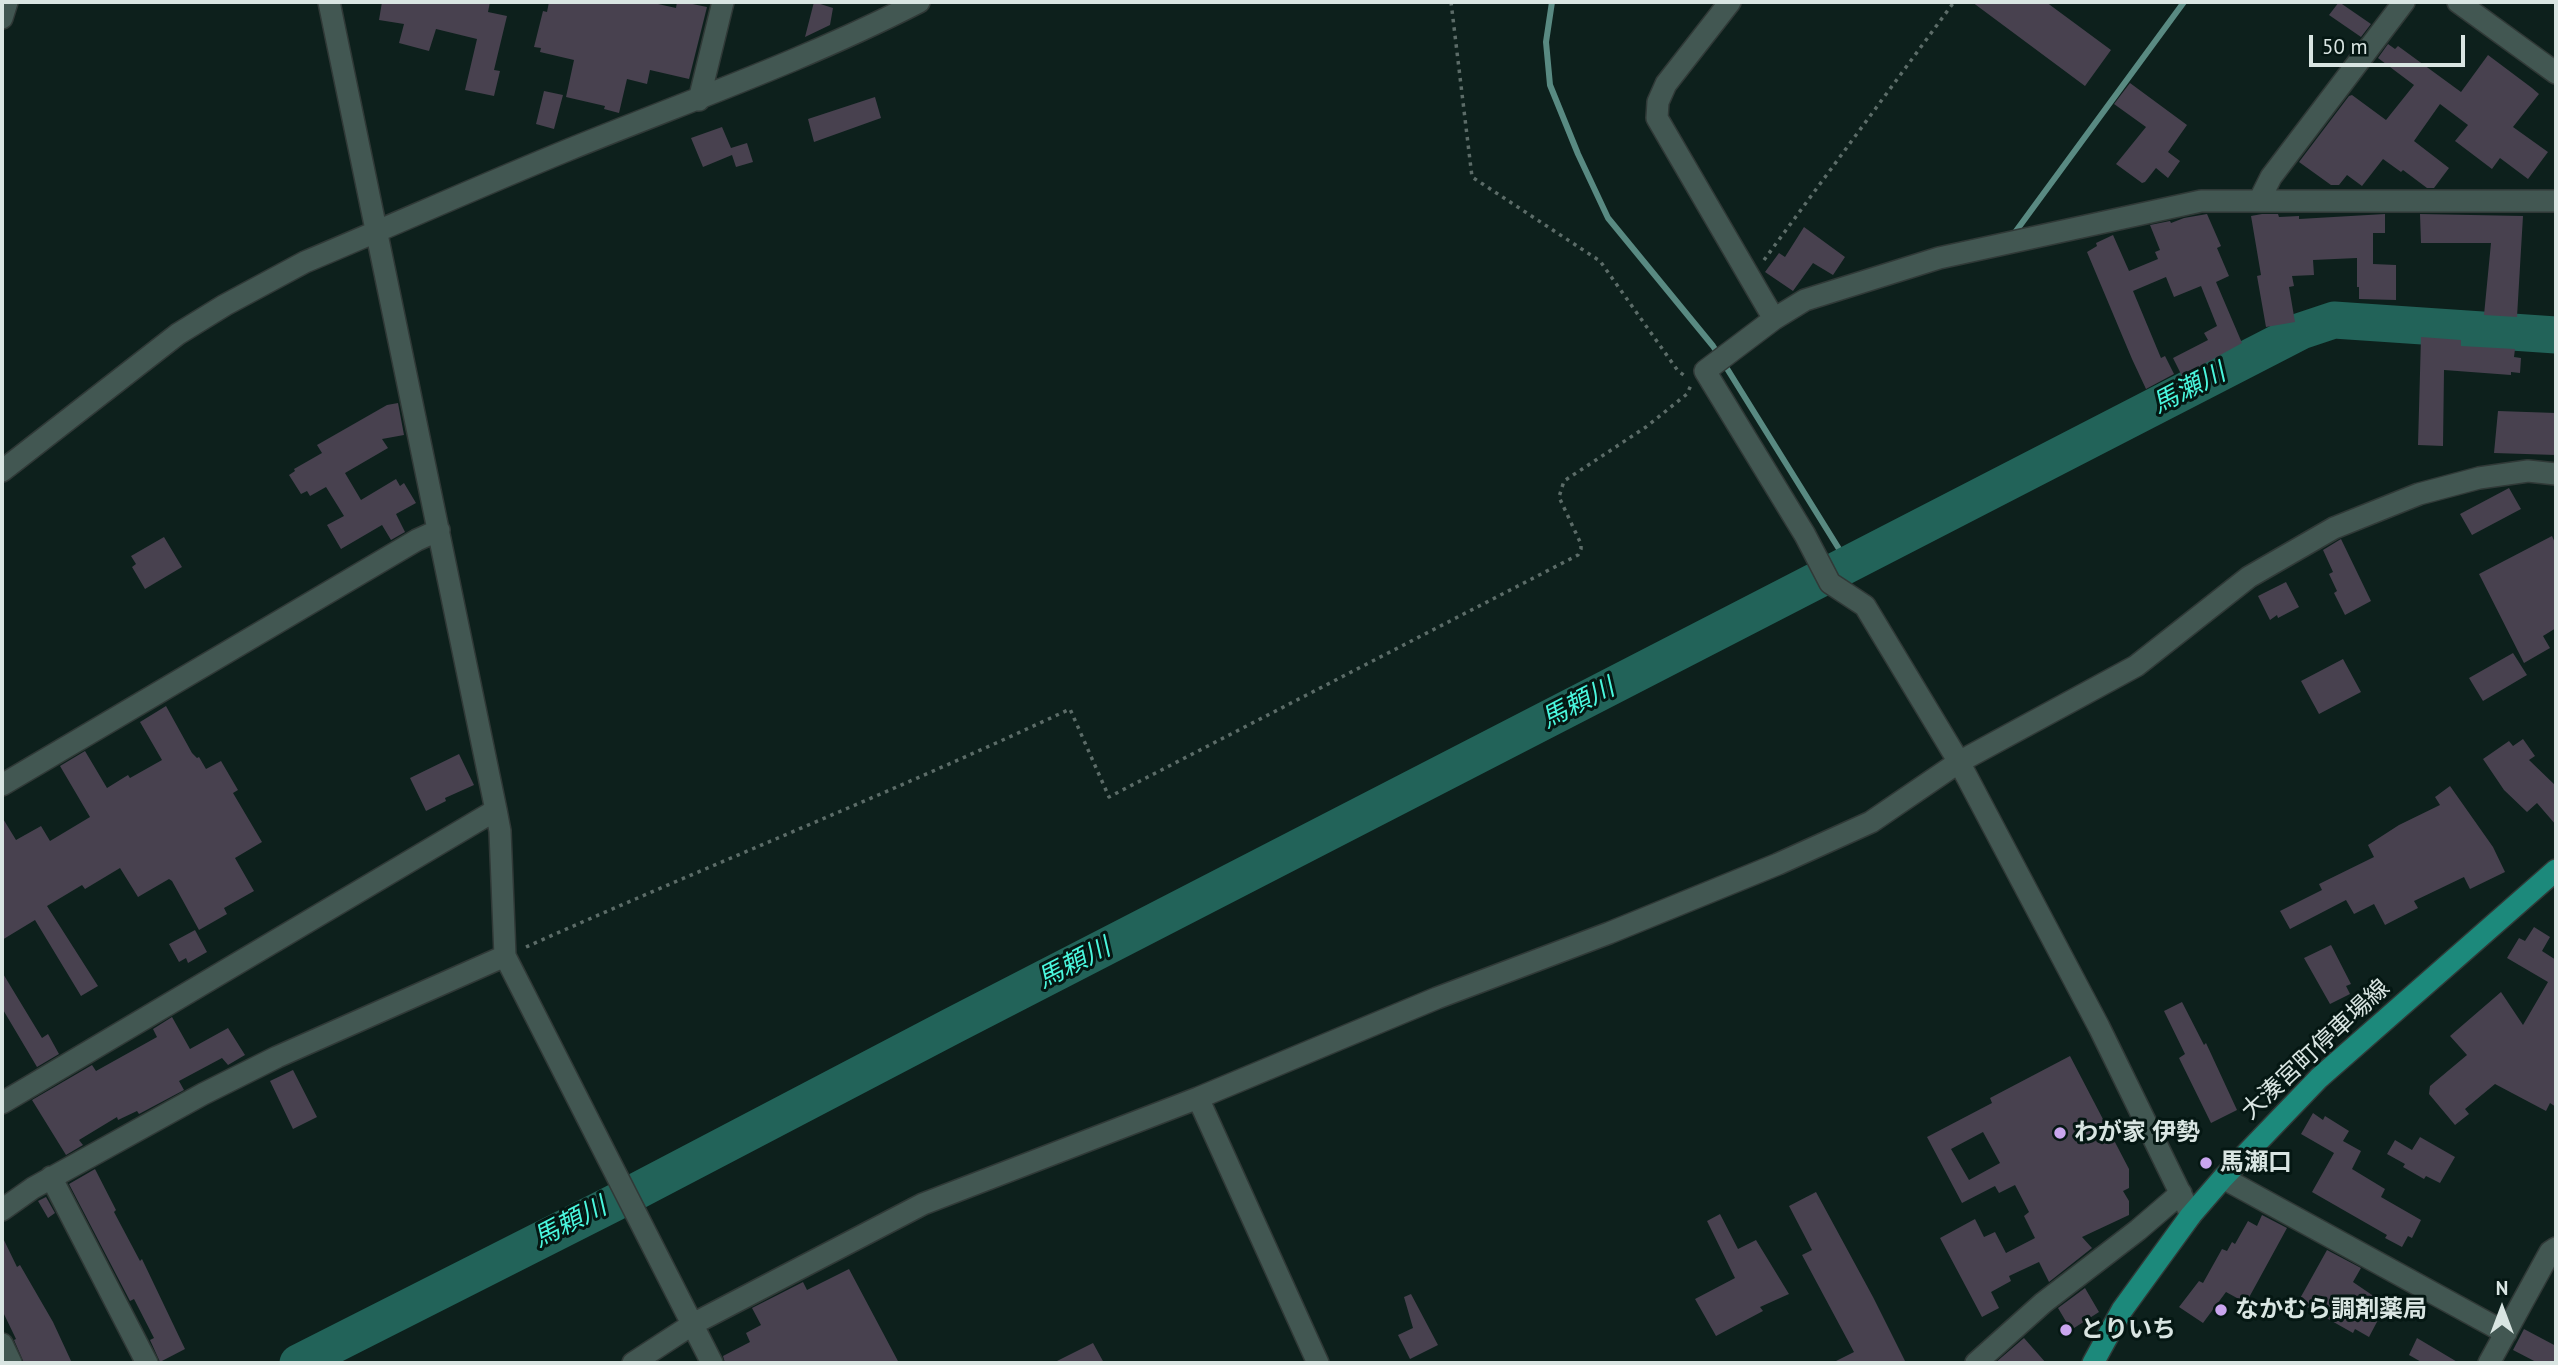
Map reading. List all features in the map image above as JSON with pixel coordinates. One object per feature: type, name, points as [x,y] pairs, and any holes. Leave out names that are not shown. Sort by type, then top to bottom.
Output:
[{"type":"main road","name":"大湊宮町停車場線","points":[[2094,1363],[2122,1310],[2191,1214],[2223,1178],[2319,1078],[2556,870]]},
{"type":"street","points":[[2,19],[7,2]]},
{"type":"street","points":[[329,2],[500,831],[505,956],[712,1363]]},
{"type":"street","points":[[699,100],[723,2]]},
{"type":"street","points":[[2,471],[178,334],[305,262],[568,150],[699,100],[853,35],[919,2]]},
{"type":"street","points":[[1730,2],[1666,84],[1658,102],[1657,118],[1774,319]]},
{"type":"street","points":[[2259,201],[2271,177],[2404,2]]},
{"type":"street","points":[[2458,2],[2556,73]]},
{"type":"street","points":[[2191,1214],[2099,1027],[1959,762],[1865,606],[1830,583],[1815,553],[1705,371],[1774,319],[1805,300],[1868,278],[1964,252],[2201,201],[2556,201]]},
{"type":"street","points":[[633,1363],[693,1324],[923,1203],[1198,1098],[1437,998],[1609,933],[1778,864],[1871,822],[1959,762],[2136,666],[2249,577],[2334,528],[2419,494],[2479,478],[2528,471],[2556,474]]},
{"type":"street","points":[[2,785],[417,540],[439,530]]},
{"type":"street","points":[[2,1103],[496,810]]},
{"type":"street","points":[[2,1210],[51,1177],[203,1094],[265,1063],[505,956]]},
{"type":"street","points":[[1198,1098],[1318,1363]]},
{"type":"street","points":[[51,1177],[147,1363]]},
{"type":"street","points":[[2223,1178],[2506,1333]]},
{"type":"street","points":[[1976,1363],[2043,1303],[2138,1230],[2180,1193]]},
{"type":"street","points":[[2489,1363],[2550,1252],[2556,1248]]},
{"type":"street","points":[[2,1345],[11,1363]]},
{"type":"path","points":[[505,956],[938,769],[1070,709],[1109,797],[1578,555],[1581,544],[1559,492],[1564,481],[1646,427],[1687,394],[1693,382],[1678,371],[1600,261],[1472,177],[1451,2]]},
{"type":"path","points":[[1753,284],[1765,258],[1954,2]]},
{"type":"building","points":[[382,2],[490,2],[488,12],[507,16],[494,70],[500,71],[494,96],[465,90],[477,39],[436,29],[429,51],[399,43],[404,24],[379,20]]},
{"type":"building","points":[[549,2],[649,2],[676,8],[677,2],[683,2],[707,7],[689,79],[650,70],[647,84],[627,79],[619,113],[604,109],[605,106],[566,97],[574,60],[540,52],[541,48],[534,47],[543,11],[547,12]]},
{"type":"building","points":[[814,2],[833,8],[830,25],[805,37]]},
{"type":"building","points":[[1972,2],[2046,2],[2111,50],[2085,86]]},
{"type":"building","points":[[2339,2],[2371,24],[2361,37],[2329,15]]},
{"type":"building","points":[[2388,44],[2395,49],[2398,46],[2461,92],[2488,55],[2539,94],[2513,127],[2548,152],[2528,179],[2500,158],[2492,169],[2455,141],[2468,125],[2440,104],[2414,141],[2449,168],[2434,188],[2427,188],[2383,159],[2362,186],[2347,175],[2339,185],[2331,185],[2299,162],[2349,96],[2352,95],[2386,120],[2414,85],[2378,58]]},
{"type":"building","points":[[2130,83],[2187,125],[2168,152],[2180,161],[2168,178],[2156,168],[2142,183],[2116,164],[2146,127],[2114,104]]},
{"type":"building","points":[[544,91],[563,95],[554,129],[536,124]]},
{"type":"building","points":[[875,97],[881,118],[814,142],[808,119]]},
{"type":"building","points":[[722,127],[731,148],[747,143],[753,162],[736,167],[732,155],[703,167],[691,138]]},
{"type":"building","points":[[2207,214],[2221,246],[2217,248],[2229,276],[2216,282],[2242,343],[2182,376],[2173,358],[2208,340],[2204,333],[2217,326],[2201,286],[2174,297],[2166,277],[2133,291],[2161,358],[2165,356],[2174,374],[2146,389],[2087,252],[2097,246],[2096,243],[2113,235],[2129,271],[2158,259],[2155,252],[2160,250],[2150,225]]},
{"type":"building","points":[[2385,214],[2385,233],[2373,233],[2373,264],[2396,265],[2396,300],[2359,299],[2357,258],[2313,260],[2314,275],[2292,276],[2294,286],[2289,287],[2295,322],[2266,327],[2251,216],[2299,216],[2299,219]]},
{"type":"building","points":[[2420,214],[2523,216],[2517,317],[2484,315],[2491,243],[2421,243]]},
{"type":"building","points":[[1804,227],[1845,257],[1833,275],[1813,263],[1793,291],[1765,272],[1779,253],[1785,257]]},
{"type":"building","points":[[2421,337],[2461,340],[2461,346],[2515,349],[2514,357],[2521,358],[2520,373],[2511,372],[2511,375],[2444,370],[2443,446],[2418,445]]},
{"type":"building","points":[[398,403],[404,435],[382,439],[388,448],[345,473],[361,500],[396,479],[400,486],[404,483],[416,503],[396,514],[405,532],[391,540],[382,525],[341,549],[327,525],[344,516],[326,487],[310,496],[307,491],[301,494],[289,475],[294,469],[322,453],[317,445],[387,405]]},
{"type":"building","points":[[2498,411],[2556,413],[2556,455],[2494,453]]},
{"type":"building","points":[[2509,488],[2521,509],[2472,535],[2460,514]]},
{"type":"building","points":[[2552,536],[2556,545],[2556,628],[2543,636],[2550,648],[2524,663],[2479,574]]},
{"type":"building","points":[[164,537],[182,567],[145,589],[132,567],[136,564],[131,556]]},
{"type":"building","points":[[2341,539],[2371,601],[2345,615],[2334,593],[2337,591],[2329,574],[2333,572],[2323,550]]},
{"type":"building","points":[[2286,582],[2299,607],[2270,620],[2258,596]]},
{"type":"building","points":[[2513,653],[2527,675],[2483,701],[2469,678]]},
{"type":"building","points":[[2343,659],[2361,692],[2319,714],[2301,681]]},
{"type":"building","points":[[166,706],[192,753],[199,757],[206,769],[221,761],[238,790],[233,793],[262,842],[235,858],[254,891],[224,908],[227,914],[199,930],[172,881],[169,879],[138,897],[120,868],[85,889],[82,885],[47,906],[98,986],[81,996],[35,920],[2,940],[2,817],[16,840],[41,826],[50,841],[90,817],[60,766],[85,751],[107,788],[162,760],[140,722]]},
{"type":"building","points":[[2523,739],[2535,756],[2529,760],[2556,786],[2556,825],[2537,803],[2527,812],[2504,790],[2483,759],[2509,741],[2513,746]]},
{"type":"building","points":[[459,754],[474,785],[445,798],[446,801],[426,811],[410,778]]},
{"type":"building","points":[[2450,786],[2493,847],[2505,872],[2470,889],[2464,877],[2414,901],[2418,908],[2385,925],[2374,904],[2354,914],[2346,900],[2290,929],[2280,911],[2322,890],[2319,884],[2374,857],[2368,845],[2399,825],[2440,805],[2435,797]]},
{"type":"building","points":[[2534,927],[2550,937],[2542,951],[2556,960],[2556,1107],[2550,1103],[2546,1111],[2495,1084],[2465,1109],[2469,1114],[2455,1125],[2429,1094],[2430,1086],[2467,1055],[2450,1036],[2501,992],[2523,1025],[2548,982],[2507,958],[2519,938],[2525,941]]},
{"type":"building","points":[[195,930],[207,952],[188,963],[186,958],[179,962],[169,944]]},
{"type":"building","points":[[2331,945],[2351,984],[2346,986],[2350,994],[2330,1004],[2304,958]]},
{"type":"building","points":[[2,972],[42,1038],[48,1034],[59,1054],[37,1067],[2,1008]]},
{"type":"building","points":[[2182,1002],[2204,1045],[2206,1043],[2237,1110],[2211,1123],[2179,1058],[2185,1054],[2164,1011]]},
{"type":"building","points":[[172,1017],[190,1049],[228,1028],[245,1055],[228,1065],[222,1058],[179,1081],[184,1090],[139,1114],[137,1111],[118,1120],[117,1117],[79,1140],[83,1145],[66,1155],[32,1100],[92,1065],[96,1071],[157,1037],[153,1029]]},
{"type":"building","points":[[2070,1056],[2129,1169],[2129,1188],[2123,1191],[2129,1201],[2129,1215],[2082,1237],[2092,1248],[2049,1282],[2039,1262],[2009,1276],[2011,1281],[1991,1292],[1999,1308],[1982,1317],[1940,1238],[1975,1219],[1984,1237],[1995,1232],[2006,1253],[2035,1238],[2024,1216],[2029,1212],[2015,1185],[1999,1193],[1995,1186],[1962,1203],[1927,1137],[1992,1103],[1990,1098]],"holes":[[[1983,1132],[2000,1163],[1969,1180],[1951,1149]]]},
{"type":"building","points":[[293,1070],[317,1117],[293,1129],[270,1081]]},
{"type":"building","points":[[2313,1113],[2323,1120],[2325,1116],[2349,1131],[2343,1141],[2361,1151],[2352,1169],[2385,1189],[2381,1197],[2421,1220],[2412,1238],[2408,1236],[2402,1247],[2385,1238],[2387,1235],[2312,1192],[2334,1153],[2301,1134]]},
{"type":"building","points":[[2420,1137],[2455,1157],[2440,1183],[2426,1176],[2424,1179],[2387,1154],[2395,1140],[2412,1150]]},
{"type":"building","points":[[95,1169],[116,1210],[114,1212],[140,1261],[142,1259],[185,1349],[160,1362],[150,1340],[154,1338],[134,1299],[130,1301],[69,1184]]},
{"type":"building","points":[[1816,1192],[1906,1363],[1832,1363],[1854,1352],[1802,1255],[1812,1250],[1789,1206]]},
{"type":"building","points":[[46,1197],[55,1213],[48,1218],[38,1201]]},
{"type":"building","points":[[1720,1214],[1738,1249],[1756,1240],[1789,1294],[1760,1307],[1763,1311],[1716,1336],[1695,1299],[1735,1278],[1707,1221]]},
{"type":"building","points":[[2262,1215],[2287,1228],[2246,1303],[2226,1292],[2203,1323],[2179,1307],[2199,1281],[2203,1283],[2222,1249],[2227,1251],[2232,1242],[2235,1244],[2248,1221],[2257,1226]]},
{"type":"building","points":[[2,1236],[17,1267],[20,1265],[53,1322],[72,1363],[24,1363],[2,1310]]},
{"type":"building","points":[[2327,1250],[2361,1268],[2353,1282],[2375,1297],[2365,1313],[2378,1320],[2369,1337],[2355,1329],[2353,1333],[2298,1302]]},
{"type":"building","points":[[849,1269],[899,1363],[725,1363],[723,1356],[750,1342],[746,1333],[761,1325],[752,1308],[803,1282],[807,1290]]},
{"type":"building","points":[[2085,1288],[2099,1312],[2071,1330],[2058,1308]]},
{"type":"building","points":[[1411,1294],[1438,1345],[1410,1359],[1398,1335],[1413,1328],[1404,1297]]},
{"type":"building","points":[[2524,1329],[2556,1346],[2556,1363],[2538,1363],[2513,1350]]},
{"type":"building","points":[[2024,1338],[2046,1363],[1995,1363]]},
{"type":"building","points":[[2417,1338],[2459,1363],[2423,1363],[2409,1355]]},
{"type":"building","points":[[1093,1343],[1104,1363],[1053,1363]]},
{"type":"waterway","points":[[1552,2],[1546,42],[1550,85],[1608,218],[1713,346],[1849,565]]},
{"type":"waterway","points":[[2016,231],[2184,2]]},
{"type":"waterway","name":"馬頼川","points":[[298,1363],[614,1203],[2301,331],[2334,320],[2556,335]]},
{"type":"place","name":"わが家 伊勢","points":[[2060,1133]]},
{"type":"place","name":"馬瀬口","points":[[2206,1163]]},
{"type":"place","name":"なかむら調剤薬局","points":[[2221,1310]]},
{"type":"place","name":"とりいち","points":[[2066,1330]]},
{"type":"water label","name":"馬瀬川","points":[[2189,389]]}]
